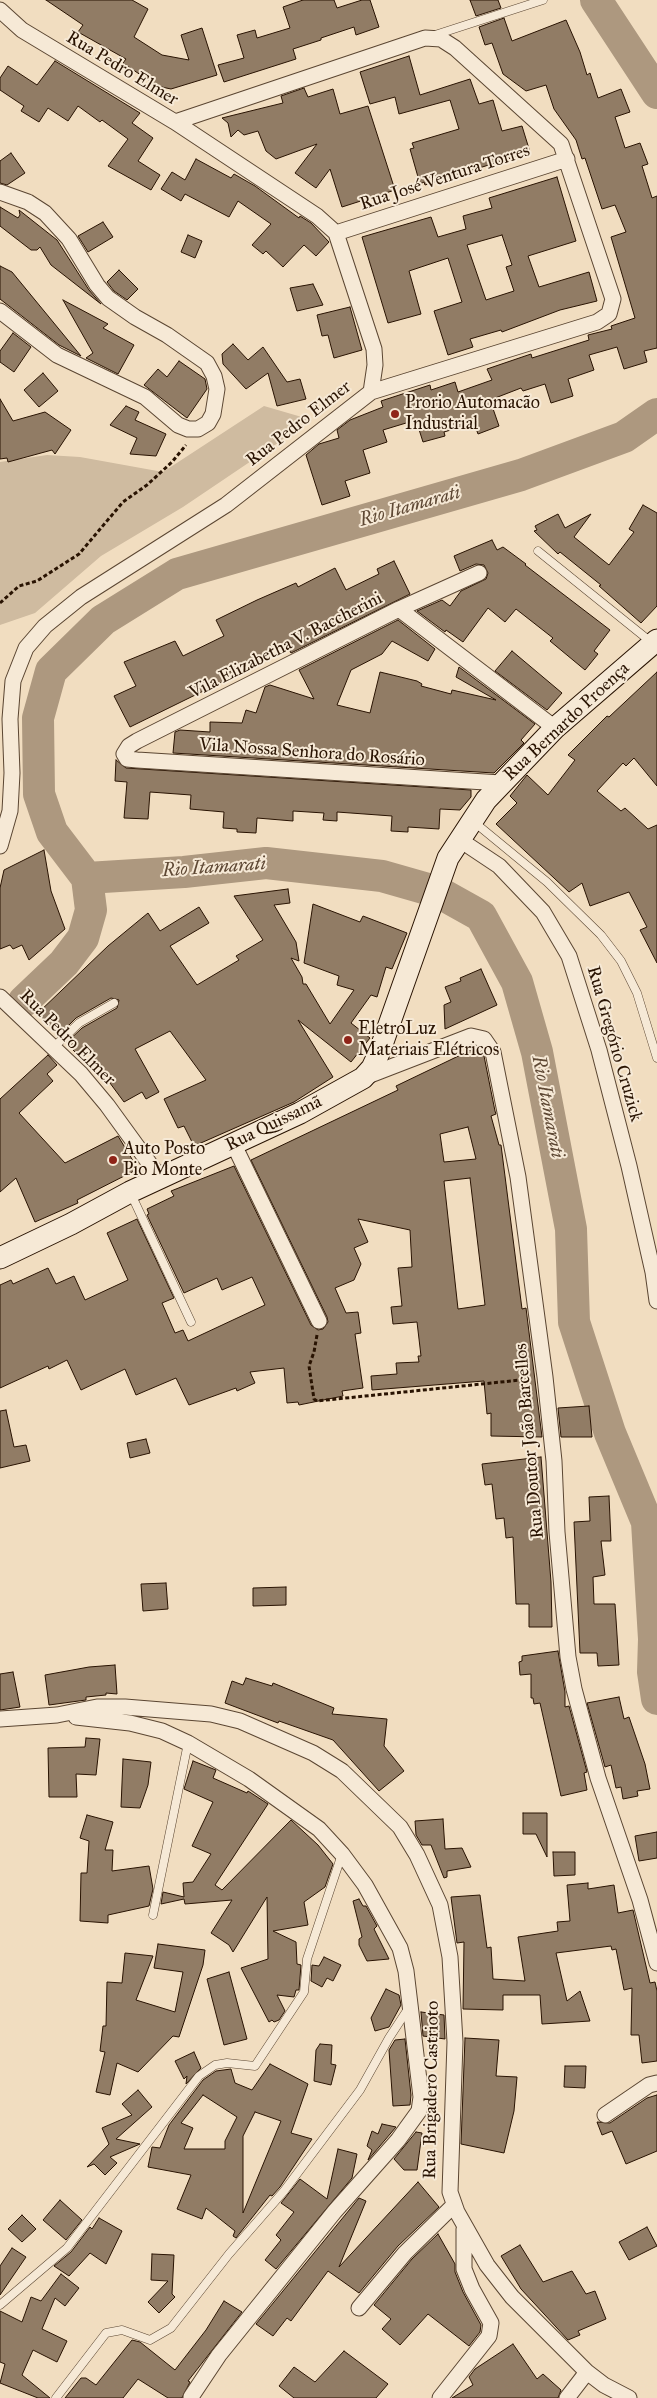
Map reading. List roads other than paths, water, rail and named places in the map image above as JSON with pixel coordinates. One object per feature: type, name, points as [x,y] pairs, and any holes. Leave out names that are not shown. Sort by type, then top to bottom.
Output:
[{"type":"street","name":"Rua Pedro Elmer","points":[[4,0],[22,30]]},
{"type":"street","name":"Rua Pedro Elmer","points":[[0,10],[22,30],[175,122],[297,201],[336,234],[374,349],[375,365],[371,392],[226,505],[81,597],[45,626],[26,648],[13,681],[10,719],[12,774],[10,811],[0,846]]},
{"type":"street","points":[[175,122],[425,38],[441,39],[455,48],[561,144],[613,299],[609,314],[598,322],[371,392]]},
{"type":"street","name":"Rua José Ventura Torres","points":[[336,234],[566,159]]},
{"type":"street","points":[[0,192],[28,202],[45,213],[63,232],[96,285],[108,298],[207,363],[214,376],[216,401],[213,414],[208,423],[198,429],[188,429],[178,425],[145,397],[57,354],[0,311]]},
{"type":"street","points":[[400,609],[479,573]]},
{"type":"street","name":"Vila Elizabetha V. Baccherini","points":[[124,754],[128,746],[400,609],[555,728]]},
{"type":"street","name":"Rua Bernardo Proença","points":[[426,916],[448,858],[486,800],[555,728],[655,642]]},
{"type":"street","name":"Vila Nossa Senhora do Rosário","points":[[124,754],[127,759],[137,760],[501,783]]},
{"type":"street","name":"Rua Gregório Cruzick","points":[[460,840],[500,866],[543,912],[568,956],[599,1050],[629,1166],[653,1272],[657,1301]]},
{"type":"street","name":"Rua Quissamã","points":[[0,1258],[71,1224],[130,1192],[234,1145],[349,1087],[363,1078],[372,1068],[379,1053],[426,916]]},
{"type":"street","name":"Rua Pedro Elmer","points":[[0,997],[81,1074],[107,1105],[160,1178]]},
{"type":"street","name":"Rua Doutor João Barcellos","points":[[363,1078],[462,1038],[478,1036],[489,1044],[493,1052],[518,1177],[545,1377],[554,1461],[557,1532],[567,1647],[574,1690],[598,1778],[640,1900],[657,1962]]},
{"type":"street","points":[[234,1145],[319,1321]]},
{"type":"street","name":"Rua Brigadero Castrioto","points":[[0,1719],[57,1715],[97,1708],[125,1707],[211,1714],[240,1721],[313,1753],[342,1771],[400,1827],[417,1856],[440,1905],[450,1957],[455,2042],[450,2192],[454,2205],[464,2229],[512,2297],[587,2372],[604,2385],[629,2398]]},
{"type":"street","points":[[57,1715],[130,1723],[162,1731],[188,1743],[248,1779],[319,1829],[342,1854],[365,1885],[400,1948],[406,1971],[421,2097],[419,2110],[398,2140],[335,2211],[219,2355],[191,2397]]},
{"type":"street","points":[[605,2115],[649,2085],[657,2083]]},
{"type":"street","points":[[359,2308],[405,2253],[454,2205]]},
{"type":"street","points":[[440,2398],[489,2336],[491,2323],[472,2289],[464,2269],[464,2229]]},
{"type":"street","points":[[567,2398],[587,2372]]},
{"type":"lane","points":[[425,38],[543,0]]},
{"type":"lane","points":[[538,550],[655,642]]},
{"type":"lane","points":[[472,821],[547,882],[601,935],[621,961],[637,993],[657,1058]]},
{"type":"lane","points":[[54,1047],[79,1023],[114,1003]]},
{"type":"lane","points":[[130,1192],[191,1322]]},
{"type":"lane","points":[[153,1915],[188,1743]]},
{"type":"lane","points":[[0,2305],[67,2248],[199,2076],[215,2065],[227,2063],[255,2066],[304,1992],[307,1959],[342,1854]]},
{"type":"lane","points":[[56,2398],[106,2334],[122,2330],[150,2340],[171,2328],[229,2254],[284,2191],[360,2090],[389,2038],[411,2005]]},
{"type":"waterway","name":"Rio Itamarati","points":[[596,0],[657,93]]},
{"type":"waterway","name":"Rio Itamarati","points":[[657,414],[624,437],[521,475],[177,574],[103,620],[51,671],[38,718],[39,794],[52,832],[87,878],[184,872],[266,863],[382,876],[438,892],[481,916],[517,982],[537,1052],[571,1229],[574,1322],[610,1433],[647,1522],[654,1639],[653,1672],[657,1699]]},
{"type":"waterway","name":"Rio Itamarati","points":[[24,1001],[64,963],[83,938],[91,910],[87,878]]},
{"type":"place","name":"Prorio Automacão Industrial","points":[[395,414]]},
{"type":"place","name":"EletroLuz Materiais Elétricos","points":[[348,1040]]},
{"type":"place","name":"Auto Posto Pio Monte","points":[[113,1160]]}]
